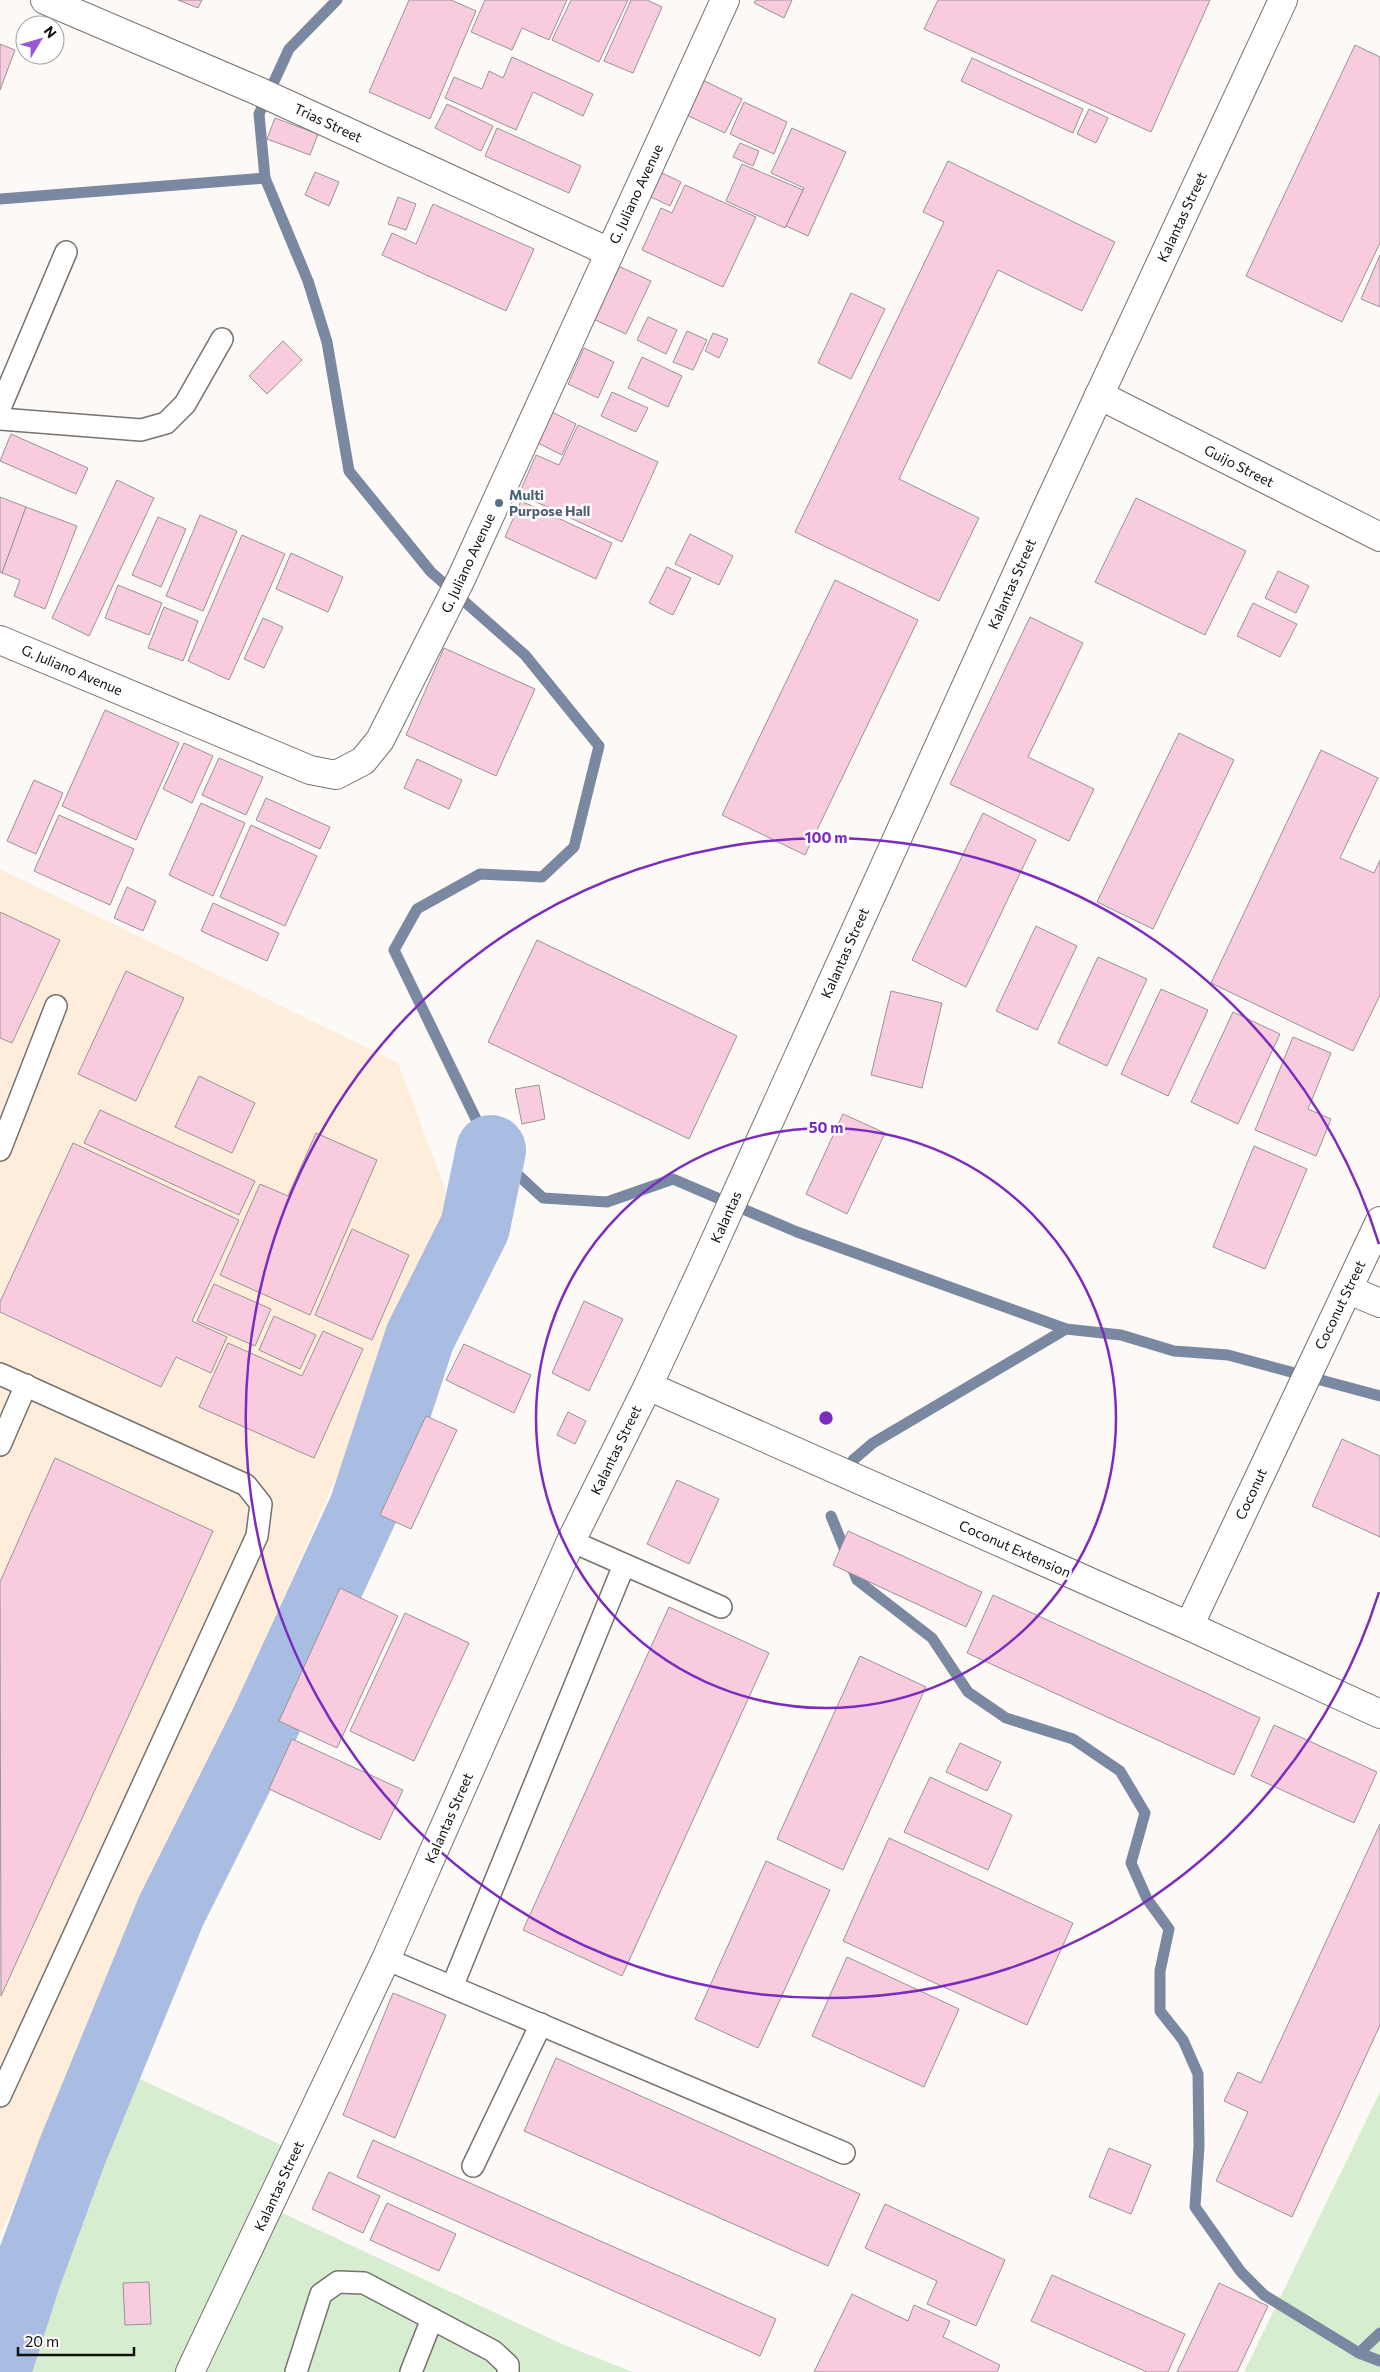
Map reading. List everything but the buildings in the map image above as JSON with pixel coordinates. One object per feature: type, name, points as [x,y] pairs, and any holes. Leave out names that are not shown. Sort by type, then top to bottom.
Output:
[{"type":"street","name":"Trias Street","points":[[45,0],[258,91],[609,252]]},
{"type":"street","name":"G. Juliano Avenue","points":[[0,640],[310,770],[336,775],[364,761],[380,740],[461,579],[725,0]]},
{"type":"street","name":"Kalantas Street","points":[[746,1171],[1099,395],[1283,0]]},
{"type":"street","name":"Guijo Street","points":[[1099,395],[1380,537]]},
{"type":"street","name":"Kalantas","points":[[705,1263],[746,1171]]},
{"type":"street","name":"Coconut Street","points":[[1313,1362],[1349,1290],[1380,1221]]},
{"type":"street","name":"Kalantas Street","points":[[190,2372],[386,1959],[571,1541],[648,1386],[705,1263]]},
{"type":"street","points":[[1349,1290],[1380,1303]]},
{"type":"street","name":"Coconut","points":[[1189,1626],[1313,1362]]},
{"type":"street","name":"Coconut Extension","points":[[648,1386],[1189,1626],[1380,1714]]},
{"type":"lane","points":[[0,408],[66,252]]},
{"type":"lane","points":[[0,419],[141,430],[166,423],[185,404],[222,339]]},
{"type":"lane","points":[[0,1150],[56,1006]]},
{"type":"lane","points":[[0,1374],[246,1485],[262,1504],[257,1536],[0,2096]]},
{"type":"lane","points":[[0,1445],[26,1385]]},
{"type":"lane","points":[[571,1541],[721,1607]]},
{"type":"lane","points":[[452,1987],[624,1564]]},
{"type":"lane","points":[[386,1959],[844,2153]]},
{"type":"lane","points":[[473,2166],[541,2024]]},
{"type":"lane","points":[[296,2372],[321,2294],[338,2282],[364,2283],[493,2351],[508,2365],[508,2372]]},
{"type":"lane","points":[[411,2372],[432,2319]]},
{"type":"shaded area","points":[[0,869],[398,1063],[454,1213],[0,2236]]},
{"type":"green space","points":[[116,2068],[301,2154],[276,2210],[562,2344],[633,2372],[0,2372],[0,2350]]},
{"type":"green space","points":[[1380,2092],[1380,2372],[1244,2372]]},
{"type":"waterway","points":[[337,0],[289,49],[259,114],[265,178],[308,281],[327,342],[349,471],[431,572],[525,655],[599,746],[574,847],[542,877],[480,874],[417,909],[394,950],[491,1150],[543,1198],[607,1202],[673,1179],[797,1232],[1066,1329],[1121,1335],[1174,1351],[1228,1355],[1380,1396]]},
{"type":"waterway","points":[[0,199],[265,178]]},
{"type":"waterway","points":[[0,2358],[26,2277],[72,2152],[171,1911],[266,1721],[364,1508],[420,1337],[475,1227],[491,1150]]},
{"type":"waterway","points":[[853,1460],[873,1443],[1066,1329]]},
{"type":"waterway","points":[[831,1516],[857,1580],[932,1638],[968,1692],[1006,1718],[1073,1739],[1120,1771],[1145,1813],[1131,1863],[1147,1899],[1169,1929],[1160,1971],[1160,2011],[1183,2040],[1198,2074],[1199,2146],[1195,2207],[1241,2272],[1264,2295],[1359,2353],[1380,2361]]},
{"type":"waterway","points":[[1359,2353],[1380,2333]]},
{"type":"place","name":"Multi Purpose Hall","points":[[499,503]]}]
